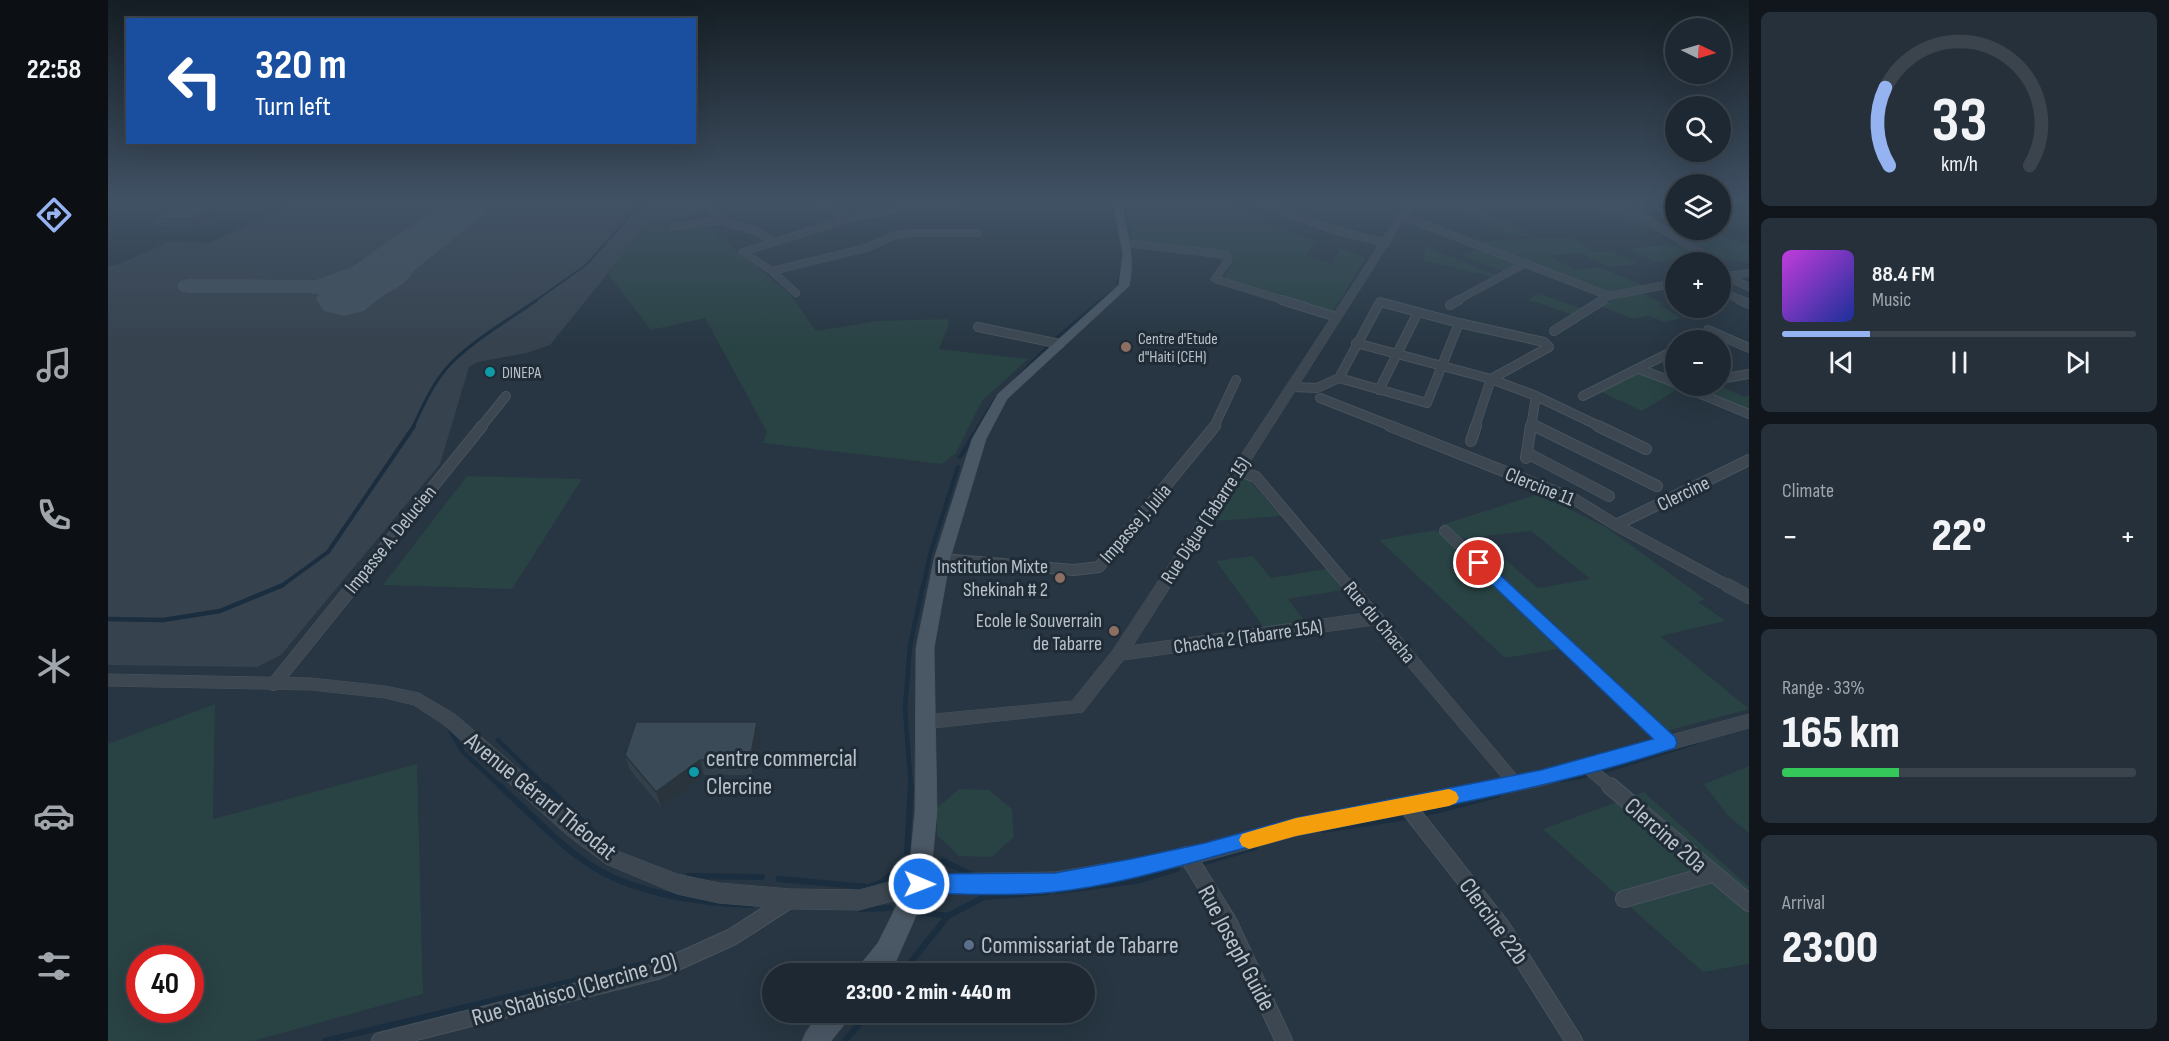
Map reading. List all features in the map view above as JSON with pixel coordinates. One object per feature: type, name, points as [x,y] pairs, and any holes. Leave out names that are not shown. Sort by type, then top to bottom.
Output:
[{"type":"main road","points":[[878,963],[887,952],[919,884],[926,811],[925,648],[942,559],[971,459],[988,420],[1002,397],[1124,286],[1129,272],[1130,258],[1127,250]]},
{"type":"main road","points":[[815,1041],[829,1023]]},
{"type":"street","points":[[750,250],[743,252],[772,271],[795,293]]},
{"type":"street","points":[[772,271],[860,250]]},
{"type":"street","points":[[1181,250],[1227,255],[1229,259],[1215,279],[1336,317]]},
{"type":"street","name":"Rue Digue (Tabarre 15)","points":[[924,722],[1077,707],[1119,654],[1236,470],[1382,250]]},
{"type":"street","points":[[1497,250],[1609,296]]},
{"type":"street","points":[[1450,305],[1526,263]]},
{"type":"street","points":[[1731,274],[1749,273]]},
{"type":"street","points":[[1731,278],[1749,287]]},
{"type":"street","points":[[1554,331],[1609,296],[1665,285]]},
{"type":"street","points":[[1731,296],[1749,304]]},
{"type":"street","points":[[1292,387],[1317,388],[1339,378],[1380,302],[1544,342],[1549,347],[1491,380],[1471,441]]},
{"type":"street","points":[[1379,390],[1418,312]]},
{"type":"street","points":[[1339,378],[1427,403],[1459,323]]},
{"type":"street","points":[[978,327],[1060,344]]},
{"type":"street","points":[[1731,340],[1749,348]]},
{"type":"street","points":[[1356,344],[1491,380],[1536,396],[1646,449]]},
{"type":"street","points":[[1583,396],[1665,355]]},
{"type":"street","points":[[1639,369],[1665,379]]},
{"type":"street","points":[[1731,376],[1749,374]]},
{"type":"street","name":"Impasse J. Julia","points":[[942,559],[1074,570],[1099,567],[1214,428],[1236,380]]},
{"type":"street","name":"Impasse A. Delucien","points":[[274,684],[506,396]]},
{"type":"street","points":[[1536,396],[1527,456],[1609,496]]},
{"type":"street","points":[[1705,396],[1749,414]]},
{"type":"street","name":"Clercine 11","points":[[1320,398],[1574,498],[1616,525],[1749,597]]},
{"type":"street","points":[[1531,424],[1657,486]]},
{"type":"street","name":"Clercine","points":[[1616,525],[1749,460]]},
{"type":"street","name":"Rue du Chacha","points":[[1236,470],[1256,477],[1515,783]]},
{"type":"street","points":[[1445,531],[1668,743]]},
{"type":"street","name":"Chacha 2 (Tabarre 15A)","points":[[1119,654],[1377,618]]},
{"type":"street","name":"Avenue Gérard Théodat","points":[[108,680],[358,688],[419,700],[450,720],[574,829],[613,858],[677,884],[719,893],[791,899],[859,900],[919,884],[1055,882],[1187,855],[1296,827],[1412,813],[1515,783],[1749,721]]},
{"type":"street","name":"Clercine 20a","points":[[1585,765],[1749,903]]},
{"type":"street","name":"Clercine 22b","points":[[1412,813],[1502,927],[1574,1041]]},
{"type":"street","name":"Rue Joseph Guide","points":[[1187,855],[1229,923],[1284,1041]]},
{"type":"street","points":[[1624,899],[1712,874]]},
{"type":"street","name":"Rue Shabisco (Clercine 20)","points":[[380,1041],[657,971],[732,937],[791,899]]},
{"type":"shaded area","points":[[152,250],[627,250],[550,345],[527,353],[478,362],[469,367],[440,464],[281,655],[257,667],[108,665],[108,266],[119,264]]},
{"type":"green space","points":[[627,250],[736,250],[790,294],[816,331],[877,321],[948,319],[948,327],[939,349],[1028,359],[982,401],[956,453],[942,464],[763,443],[767,432],[705,318],[651,330],[608,274]]},
{"type":"green space","points":[[1197,250],[1310,250],[1305,256],[1332,264],[1341,250],[1366,258],[1332,313],[1223,279],[1235,259],[1231,254]]},
{"type":"green space","points":[[1425,250],[1432,250],[1496,275],[1492,277],[1423,260]]},
{"type":"green space","points":[[1477,250],[1486,250],[1519,263],[1503,271],[1460,255]]},
{"type":"green space","points":[[1492,250],[1612,251],[1638,264],[1608,267],[1580,253],[1548,256],[1576,270],[1600,267],[1646,287],[1608,294]]},
{"type":"green space","points":[[1629,250],[1689,250],[1693,252],[1665,252],[1665,261],[1655,262]]},
{"type":"green space","points":[[1701,250],[1749,250],[1749,263],[1731,260],[1731,252],[1705,252]]},
{"type":"green space","points":[[1538,293],[1583,309],[1573,315],[1529,300]]},
{"type":"green space","points":[[1641,293],[1663,303],[1659,305],[1665,309],[1665,318],[1681,318],[1664,322],[1648,316],[1633,319],[1601,306],[1613,300]]},
{"type":"green space","points":[[1641,372],[1665,381],[1666,396],[1642,411],[1601,392]]},
{"type":"green space","points":[[1731,391],[1745,397],[1749,395],[1749,412],[1710,396],[1731,396]]},
{"type":"green space","points":[[467,476],[582,479],[512,589],[383,585]]},
{"type":"green space","points":[[1240,478],[1248,478],[1281,516],[1214,521]]},
{"type":"green space","points":[[1539,494],[1606,527],[1705,599],[1698,602],[1726,621],[1660,636],[1749,709],[1667,731],[1478,556],[1500,555],[1538,588],[1590,579],[1531,531],[1460,539],[1441,525]]},
{"type":"green space","points":[[1436,530],[1563,648],[1505,658],[1379,540]]},
{"type":"green space","points":[[1253,556],[1271,578],[1327,569],[1343,590],[1288,599],[1305,622],[1264,628],[1216,561]]},
{"type":"green space","points":[[215,704],[213,819],[417,764],[423,994],[253,1041],[108,1041],[108,744]]},
{"type":"green space","points":[[1749,766],[1749,833],[1728,816],[1704,784]]},
{"type":"green space","points":[[959,789],[989,790],[1012,809],[1014,837],[992,857],[959,856],[937,835],[937,808]]},
{"type":"green space","points":[[1644,792],[1749,887],[1749,964],[1703,972],[1543,829]]},
{"type":"building","name":"centre commercial Clercine","points":[[636,722],[757,722],[750,760],[700,760],[656,792],[625,755]]},
{"type":"waterway","points":[[535,301],[586,265],[600,250]]},
{"type":"waterway","points":[[1117,284],[1121,273]]},
{"type":"waterway","points":[[1100,301],[1113,290]]},
{"type":"waterway","points":[[413,427],[435,383],[445,370],[464,351],[537,300]]},
{"type":"waterway","points":[[1054,340],[1101,300]]},
{"type":"waterway","points":[[1015,380],[1050,344]]},
{"type":"waterway","points":[[978,427],[996,398]]},
{"type":"waterway","points":[[282,585],[328,552],[414,426]]},
{"type":"waterway","points":[[960,457],[979,426]]},
{"type":"waterway","points":[[923,587],[930,554],[958,467]]},
{"type":"waterway","points":[[108,619],[163,620],[220,611],[282,585]]},
{"type":"waterway","points":[[911,787],[905,709],[910,646],[923,585]]},
{"type":"waterway","points":[[449,728],[463,752],[502,788]]},
{"type":"waterway","points":[[498,740],[547,788]]},
{"type":"waterway","points":[[1601,772],[1697,742]]},
{"type":"waterway","points":[[1561,780],[1586,776]]},
{"type":"waterway","points":[[500,786],[531,815]]},
{"type":"waterway","points":[[546,786],[595,834]]},
{"type":"waterway","points":[[907,852],[911,787]]},
{"type":"waterway","points":[[1418,815],[1498,795]]},
{"type":"waterway","points":[[533,817],[583,860],[619,880],[675,897],[751,905]]},
{"type":"waterway","points":[[1324,830],[1407,817]]},
{"type":"waterway","points":[[1201,863],[1255,847]]},
{"type":"waterway","points":[[943,861],[972,875]]},
{"type":"waterway","points":[[779,879],[868,887],[882,882],[902,866]]},
{"type":"waterway","points":[[1057,891],[1136,881],[1177,869]]},
{"type":"waterway","points":[[688,876],[762,877]]},
{"type":"waterway","points":[[948,916],[984,897],[1047,892]]},
{"type":"waterway","points":[[860,909],[890,908]]},
{"type":"waterway","points":[[918,912],[948,916]]},
{"type":"waterway","points":[[910,963],[948,916]]},
{"type":"waterway","points":[[325,1041],[665,959]]},
{"type":"waterway","points":[[845,1041],[860,1023]]},
{"type":"taxiway","points":[[321,287],[400,256]]},
{"type":"taxiway","points":[[321,287],[329,292],[350,295],[386,286],[401,274],[394,264],[397,259]]},
{"type":"taxiway","points":[[188,286],[321,287]]},
{"type":"taxiway","points":[[321,287],[343,287]]},
{"type":"runway","points":[[344,299],[409,250]]},
{"type":"slow traffic","points":[[1249,840],[1296,827],[1449,798]]},
{"type":"place","name":"Centre d'Etude d\"Haiti (CEH)","points":[[1126,347]]},
{"type":"place","name":"DINEPA","points":[[490,372]]},
{"type":"place","name":"Institution Mixte Shekinah # 2","points":[[1060,578]]},
{"type":"place","name":"Ecole le Souverrain de Tabarre","points":[[1114,631]]},
{"type":"place","name":"centre commercial Clercine","points":[[694,772]]},
{"type":"place","name":"Commissariat de Tabarre","points":[[969,945]]},
{"type":"route","points":[[919,884],[980,885],[1055,882],[1131,868],[1205,852],[1296,827],[1442,800],[1472,791],[1541,778],[1668,743],[1479,563]]}]
